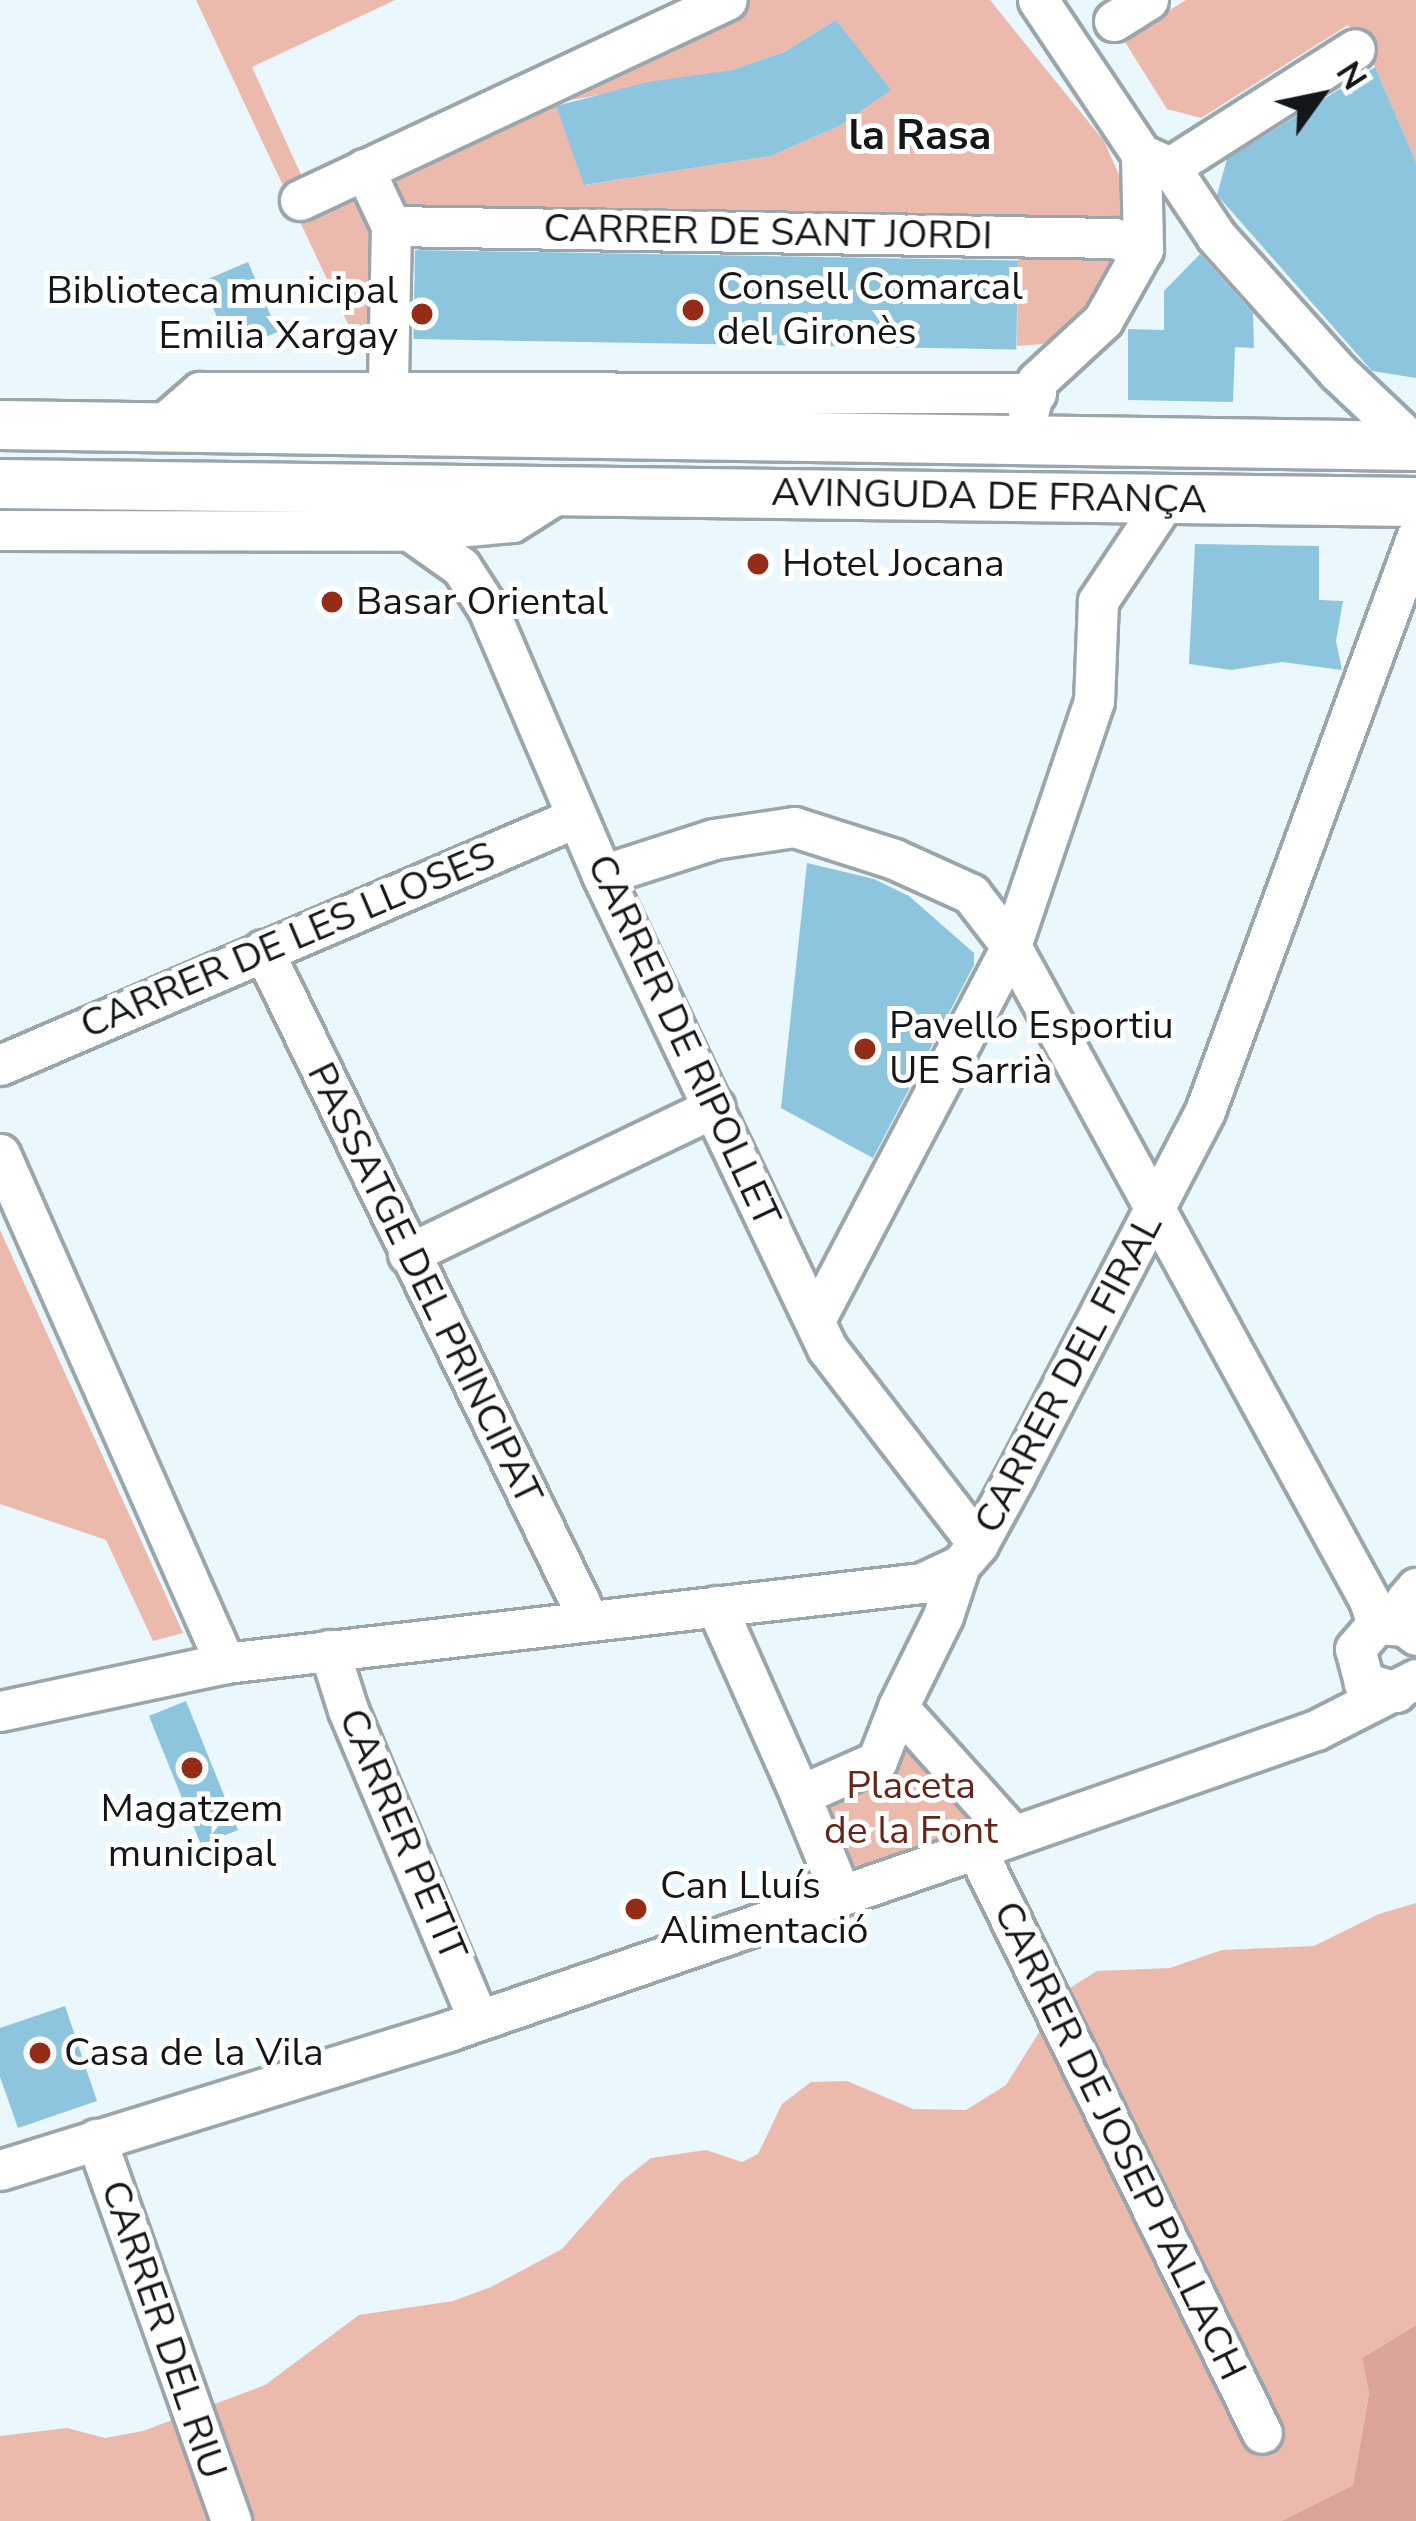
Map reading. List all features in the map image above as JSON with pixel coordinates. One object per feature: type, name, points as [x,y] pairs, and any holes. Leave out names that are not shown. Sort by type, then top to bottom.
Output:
[{"type":"main road","name":"AVINGUDA DE FRANÇA","points":[[0,425],[1416,446]]},
{"type":"main road","name":"AVINGUDA DE FRANÇA","points":[[0,484],[1416,502]]},
{"type":"street","points":[[300,200],[726,0]]},
{"type":"street","points":[[1038,0],[1216,236],[1338,372],[1416,446]]},
{"type":"street","points":[[1114,21],[1148,0]]},
{"type":"street","points":[[1156,161],[1355,50]]},
{"type":"street","points":[[1143,249],[1156,161]]},
{"type":"street","points":[[364,169],[391,226],[388,388]]},
{"type":"street","name":"CARRER DE SANT JORDI","points":[[391,226],[1114,238],[1143,249]]},
{"type":"street","name":"AVINGUDA DE FRANÇA","points":[[1004,440],[1030,411],[1037,381],[1102,320],[1143,249]]},
{"type":"street","points":[[163,424],[200,392],[388,388],[1036,393]]},
{"type":"street","name":"AVINGUDA DE FRANÇA","points":[[683,391],[733,435]]},
{"type":"street","points":[[0,530],[410,531],[512,521],[561,491]]},
{"type":"street","points":[[815,1320],[1011,946],[1094,701],[1098,601],[1166,500]]},
{"type":"street","name":"CARRER DE RIPOLLET","points":[[410,531],[461,567],[488,609],[602,875],[827,1348],[969,1554]]},
{"type":"street","name":"CARRER DEL FIRAL","points":[[0,1711],[225,1663],[922,1583],[969,1554],[1157,1210],[1205,1111],[1416,538]]},
{"type":"street","name":"CARRER DE LES LLOSES","points":[[0,1065],[577,818]]},
{"type":"street","points":[[602,875],[714,839],[794,827],[895,859],[971,894],[1011,946],[1369,1600],[1399,1628]]},
{"type":"street","name":"PASSATGE DEL PRINCIPAT","points":[[262,950],[586,1618]]},
{"type":"street","points":[[408,1254],[716,1107]]},
{"type":"street","points":[[0,1154],[225,1663]]},
{"type":"street","points":[[800,1796],[877,1761],[969,1554]]},
{"type":"street","points":[[1399,1628],[1406,1600],[1416,1588]]},
{"type":"street","points":[[716,1606],[841,1895]]},
{"type":"street","points":[[1399,1628],[1359,1639],[1354,1661],[1373,1689],[1406,1685]]},
{"type":"street","name":"CARRER PETIT","points":[[329,1650],[348,1710],[478,2019]]},
{"type":"street","points":[[0,2170],[478,2019],[841,1895],[1316,1730],[1406,1685]]},
{"type":"street","points":[[898,1707],[994,1842]]},
{"type":"street","name":"CARRER DE JOSEP PALLACH","points":[[994,1842],[1262,2433]]},
{"type":"street","name":"CARRER DEL RIU","points":[[96,2139],[230,2521]]},
{"type":"green space","points":[[196,0],[395,0],[252,67],[303,179],[685,0],[990,0],[1104,141],[1124,186],[1124,254],[1107,290],[1056,343],[1017,346],[1018,248],[410,240],[408,338],[328,338],[348,324]],"holes":[[[836,20],[890,90],[839,126],[771,156],[585,185],[555,103],[732,70],[784,52]]]},
{"type":"green space","points":[[1186,0],[1416,0],[1416,162],[1375,67],[1348,25],[1201,118],[1167,109],[1123,39]]},
{"type":"green space","points":[[0,1230],[183,1633],[153,1641],[106,1540],[0,1504]]},
{"type":"green space","name":"Placeta de la Font","points":[[898,1707],[1012,1834],[841,1895],[800,1795],[877,1761]]},
{"type":"green space","points":[[1416,1903],[1416,2325],[1362,2358],[1369,2392],[1353,2485],[1281,2521],[0,2521],[0,2436],[67,2428],[105,2438],[143,2431],[265,2385],[359,2315],[453,2301],[491,2287],[562,2249],[622,2181],[651,2158],[706,2150],[742,2162],[758,2154],[782,2104],[811,2082],[847,2081],[913,2109],[966,2110],[1006,2085],[1065,1991],[1097,1971],[1170,1968],[1222,1950],[1314,1946],[1379,1914]]},
{"type":"shaded area","points":[[1416,2325],[1416,2521],[1281,2521],[1353,2485],[1369,2393],[1362,2358]]},
{"type":"building","points":[[836,20],[891,90],[839,126],[771,156],[584,185],[556,106],[648,82],[732,70],[784,52]]},
{"type":"building","points":[[1375,67],[1416,162],[1416,378],[1372,371],[1217,195],[1227,159]]},
{"type":"building","points":[[415,250],[1018,261],[1016,350],[413,339]]},
{"type":"building","points":[[1200,254],[1253,313],[1254,348],[1235,347],[1233,402],[1128,400],[1128,329],[1164,330],[1164,291]]},
{"type":"building","points":[[248,262],[278,332],[232,351],[202,282]]},
{"type":"building","points":[[1195,544],[1319,546],[1319,600],[1343,601],[1336,641],[1342,670],[1282,662],[1231,670],[1189,664]]},
{"type":"building","name":"Pavello Esportiu UE Sarrià","points":[[807,863],[874,879],[909,896],[974,953],[974,965],[873,1158],[781,1108]]},
{"type":"building","name":"Magatzem municipal","points":[[186,1701],[238,1830],[201,1845],[149,1716]]},
{"type":"building","name":"Casa de la Vila","points":[[65,2006],[97,2101],[18,2128],[0,2077],[0,2028]]},
{"type":"place","name":"Consell Comarcal del Gironès","points":[[693,310]]},
{"type":"place","name":"Biblioteca municipal Emilia Xargay","points":[[422,314]]},
{"type":"place","name":"Hotel Jocana","points":[[758,564]]},
{"type":"place","name":"Basar Oriental","points":[[332,602]]},
{"type":"place","name":"Pavello Esportiu UE Sarrià","points":[[865,1049]]},
{"type":"place","name":"Magatzem municipal","points":[[192,1768]]},
{"type":"place","name":"Can Lluís Alimentació","points":[[636,1909]]},
{"type":"place","name":"Casa de la Vila","points":[[40,2053]]},
{"type":"district","name":"la Rasa","points":[[920,136]]}]
